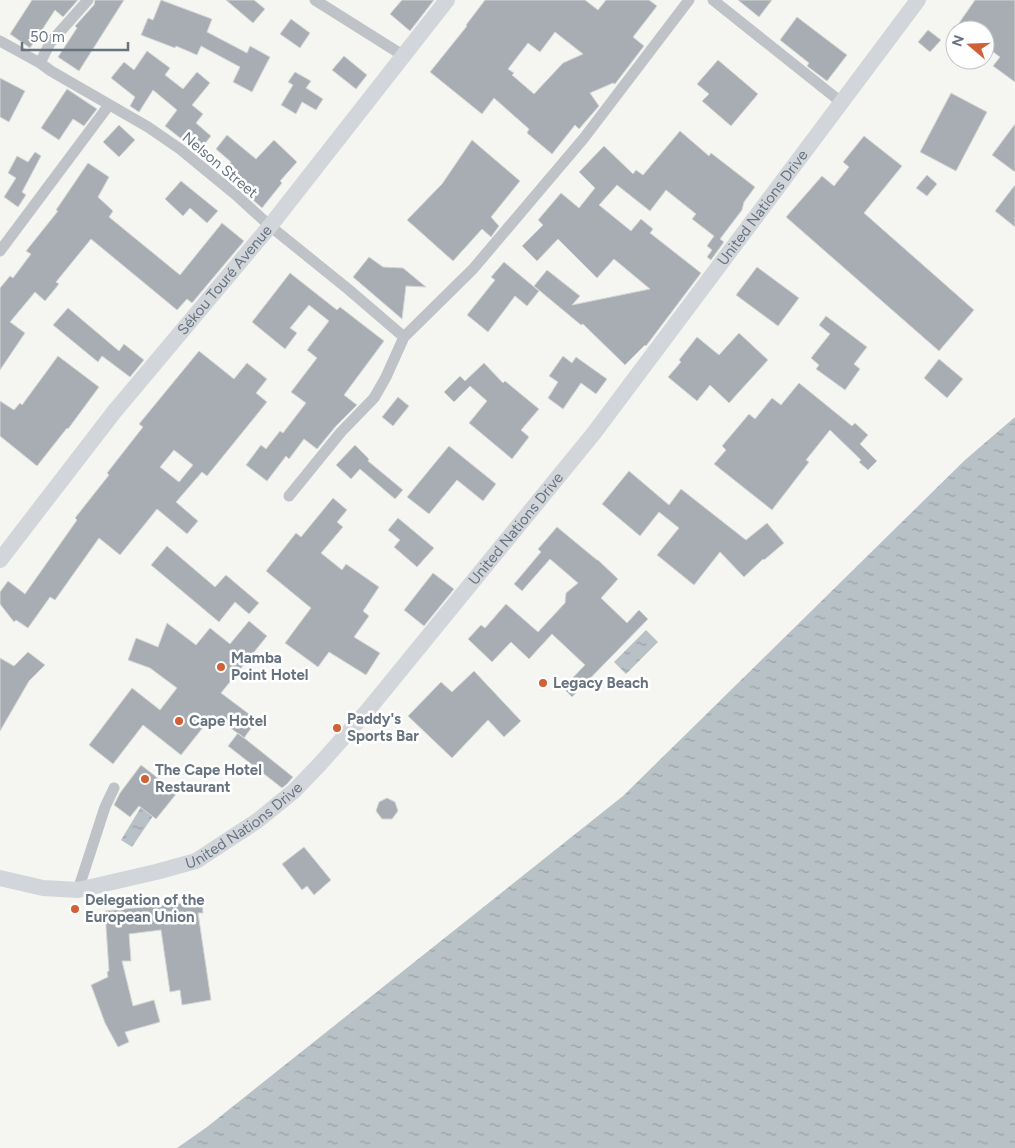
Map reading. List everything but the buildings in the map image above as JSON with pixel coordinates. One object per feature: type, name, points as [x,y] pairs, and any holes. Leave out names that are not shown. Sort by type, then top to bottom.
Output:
[{"type":"street","points":[[40,63],[50,43],[88,0]]},
{"type":"street","points":[[315,0],[404,56]]},
{"type":"street","name":"Sékou Touré Avenue","points":[[0,560],[114,412],[270,226],[355,115],[447,0]]},
{"type":"street","points":[[289,496],[341,432],[374,398],[386,377],[404,337],[486,254],[584,138],[689,0]]},
{"type":"street","points":[[714,0],[841,102]]},
{"type":"street","name":"United Nations Drive","points":[[0,878],[43,888],[78,890],[196,861],[257,821],[294,791],[368,710],[594,433],[918,0]]},
{"type":"street","name":"Nelson Street","points":[[0,42],[40,63],[148,127],[180,149],[404,337]]},
{"type":"street","points":[[0,251],[109,105]]},
{"type":"street","points":[[78,890],[114,788]]},
{"type":"water","points":[[1015,417],[1015,1148],[177,1148],[207,1127],[623,796],[965,460]]},
{"type":"water","points":[[646,630],[658,642],[626,674],[614,662]]},
{"type":"water","points":[[144,802],[157,810],[132,847],[121,840]]},
{"type":"place","name":"Mamba Point Hotel","points":[[221,667]]},
{"type":"place","name":"Legacy Beach","points":[[543,683]]},
{"type":"place","name":"Cape Hotel","points":[[179,721]]},
{"type":"place","name":"Paddy's Sports Bar","points":[[337,728]]},
{"type":"place","name":"The Cape Hotel Restaurant","points":[[145,779]]},
{"type":"place","name":"Delegation of the European Union","points":[[75,909]]}]
